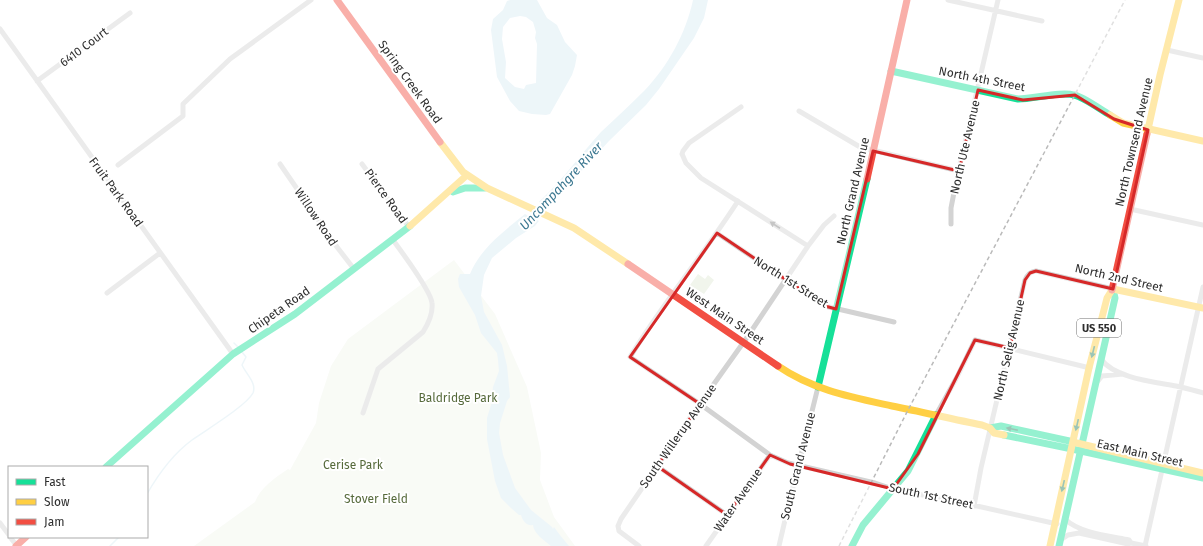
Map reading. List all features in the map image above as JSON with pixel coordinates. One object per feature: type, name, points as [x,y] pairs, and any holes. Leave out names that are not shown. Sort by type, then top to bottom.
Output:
[{"type":"main road","name":"Spring Creek Road","points":[[337,0],[448,154],[468,175]]},
{"type":"main road","name":"North Grand Avenue","points":[[818,387],[828,349],[907,0]]},
{"type":"main road","name":"North Townsend Avenue","points":[[1073,446],[1089,368],[1107,298],[1113,289],[1148,130],[1179,0]]},
{"type":"main road","name":"North 4th Street","points":[[891,71],[1023,100],[1063,94],[1076,94],[1118,121],[1148,130],[1203,141]]},
{"type":"main road","name":"West Main Street","points":[[468,175],[487,188],[574,228],[625,261],[794,377],[818,387],[847,396],[990,428],[994,433],[1064,448],[1073,446]]},
{"type":"main road","name":"Chipeta Road","points":[[107,466],[232,354],[295,314],[393,240],[468,175]]},
{"type":"main road","points":[[440,199],[461,189],[470,187],[487,188]]},
{"type":"main road","name":"North Townsend Avenue","points":[[1082,447],[1115,298],[1113,289]]},
{"type":"main road","name":"North 2nd Street","points":[[1113,289],[1201,308]]},
{"type":"main road","points":[[852,546],[866,521],[908,471],[936,416]]},
{"type":"main road","name":"East Main Street","points":[[1073,446],[1163,466],[1203,473]]},
{"type":"main road","name":"US 550","points":[[1050,546],[1063,484],[1073,446]]},
{"type":"main road","name":"US 550","points":[[1060,543],[1082,447]]},
{"type":"main road","name":"East Main Street","points":[[1163,466],[1203,478]]},
{"type":"main road","points":[[16,546],[25,538]]},
{"type":"street","points":[[118,165],[183,116],[183,104],[230,59],[311,0]]},
{"type":"street","points":[[948,0],[1042,21]]},
{"type":"street","name":"North Ute Avenue","points":[[950,224],[951,208],[998,0]]},
{"type":"street","name":"6410 Court","points":[[37,81],[130,13]]},
{"type":"street","name":"Fruit Park Road","points":[[0,30],[232,354]]},
{"type":"street","points":[[1167,50],[1203,58]]},
{"type":"street","points":[[741,107],[689,142],[682,154],[686,163],[701,178],[808,246]]},
{"type":"street","points":[[799,111],[860,147],[959,171]]},
{"type":"street","name":"Willow Road","points":[[280,164],[336,247],[354,269]]},
{"type":"street","name":"Pierce Road","points":[[362,164],[409,227]]},
{"type":"street","points":[[672,294],[717,233],[738,201]]},
{"type":"street","points":[[1130,209],[1203,225]]},
{"type":"street","name":"South Willerup Avenue","points":[[639,546],[619,531],[618,526],[621,519],[808,246],[824,225],[834,216]]},
{"type":"street","name":"North 1st Street","points":[[717,233],[825,306],[894,322]]},
{"type":"street","points":[[363,413],[378,369],[423,332],[431,313],[432,302],[428,290],[393,240]]},
{"type":"street","points":[[107,293],[160,253]]},
{"type":"street","name":"North 2nd Street","points":[[1030,273],[1036,271],[1113,289]]},
{"type":"street","name":"North Selig Avenue","points":[[974,506],[990,428],[1026,280],[1030,273]]},
{"type":"street","points":[[1145,546],[1181,387],[1201,308],[1203,287]]},
{"type":"street","name":"South 1st Street","points":[[672,294],[630,356],[700,404],[770,455],[798,466],[875,483],[893,489],[1055,524],[1065,522],[1070,523],[1081,529],[1129,540],[1131,543]]},
{"type":"street","points":[[936,416],[975,340],[1099,371]]},
{"type":"street","points":[[1101,358],[1105,364],[1124,374],[1203,393]]},
{"type":"street","points":[[1096,384],[1102,376],[1124,374]]},
{"type":"street","name":"South Grand Avenue","points":[[779,546],[818,387]]},
{"type":"street","name":"Water Avenue","points":[[706,546],[770,455]]},
{"type":"street","points":[[657,466],[727,516]]},
{"type":"street","points":[[0,523],[8,533]]},
{"type":"street","name":"South 1st Street","points":[[1060,543],[1068,535],[1079,533],[1122,543],[1145,546]]},
{"type":"highlighted area","points":[[978,90],[1023,100],[1075,95],[1114,119],[1148,130],[1113,289],[1036,271],[1030,273],[1025,280],[1010,348],[975,340],[918,454],[893,489],[790,464],[770,455],[727,515],[657,466],[700,404],[630,357],[717,233],[825,306],[836,309],[873,151],[959,171]]},
{"type":"green space","points":[[454,260],[495,314],[527,387],[541,453],[540,480],[554,517],[575,546],[194,546],[255,502],[257,497],[269,483],[288,469],[290,470],[316,423],[319,403],[331,366],[348,339]]},
{"type":"green space","points":[[698,274],[705,279],[708,275],[714,280],[704,294],[690,285]]},
{"type":"water","points":[[537,0],[547,18],[557,25],[565,42],[577,55],[572,75],[550,114],[532,114],[519,111],[510,101],[497,77],[491,30],[493,19],[503,10],[507,1]],"holes":[[[520,16],[526,17],[533,22],[536,32],[536,83],[526,85],[524,89],[515,87],[505,78],[506,62],[502,39],[503,27],[510,18]]]},
{"type":"water","name":"Uncompahgre River","points":[[693,0],[708,0],[704,18],[694,38],[659,89],[646,105],[609,141],[556,199],[535,226],[516,238],[492,258],[484,275],[481,296],[484,312],[502,345],[507,366],[510,397],[507,401],[500,423],[499,433],[503,455],[515,488],[531,510],[553,529],[554,527],[569,546],[551,546],[537,534],[533,525],[528,525],[525,523],[521,515],[519,515],[501,498],[495,481],[487,439],[487,418],[491,405],[493,387],[499,371],[497,353],[481,333],[475,315],[459,287],[458,279],[460,274],[470,274],[484,251],[551,190],[601,132],[653,81],[668,60],[681,37]]},
{"type":"pier","points":[[537,201],[552,208],[541,222],[523,213]]},
{"type":"waterway","points":[[234,343],[238,347]]},
{"type":"waterway","points":[[148,492],[162,471],[185,445],[234,411],[253,393],[254,386],[242,365],[246,357],[242,352]]},
{"type":"waterway","points":[[110,546],[118,538]]},
{"type":"railway","points":[[839,546],[908,410],[1125,0]]},
{"type":"traffic: fast","points":[[891,71],[1018,99],[1062,94],[1074,95],[1110,115]]},
{"type":"traffic: fast","points":[[818,387],[867,179]]},
{"type":"traffic: fast","points":[[453,192],[465,188],[485,188]]},
{"type":"traffic: fast","points":[[107,466],[233,354],[295,314],[410,226]]},
{"type":"traffic: fast","points":[[1059,546],[1115,298],[1113,289]]},
{"type":"traffic: fast","points":[[852,546],[863,525],[908,471],[936,415]]},
{"type":"traffic: fast","points":[[990,428],[1001,426],[1074,442]]},
{"type":"traffic: fast","points":[[1004,435],[1072,449]]},
{"type":"traffic: fast","points":[[1072,449],[1203,478]]},
{"type":"traffic: slow","points":[[1147,134],[1179,0]]},
{"type":"traffic: slow","points":[[1110,115],[1123,123],[1203,141]]},
{"type":"traffic: slow","points":[[440,142],[463,172],[487,188],[574,228],[628,264]]},
{"type":"traffic: slow","points":[[410,226],[467,175]]},
{"type":"traffic: slow","points":[[1113,289],[1203,308]]},
{"type":"traffic: slow","points":[[1050,546],[1089,368],[1107,298],[1112,290]]},
{"type":"traffic: slow","points":[[778,366],[805,381],[833,392],[877,403],[982,425],[990,428],[994,433],[1004,435]]},
{"type":"traffic: slow","points":[[1077,443],[1203,473]]},
{"type":"traffic: jam","points":[[337,0],[440,142]]},
{"type":"traffic: jam","points":[[867,179],[907,0]]},
{"type":"traffic: jam","points":[[1112,290],[1147,134]]},
{"type":"traffic: jam","points":[[628,264],[778,366]]},
{"type":"traffic: jam","points":[[16,546],[25,538]]},
{"type":"park label","name":"Baldridge Park","points":[[458,398]]},
{"type":"park label","name":"Cerise Park","points":[[353,465]]},
{"type":"park label","name":"Stover Field","points":[[376,499]]}]
